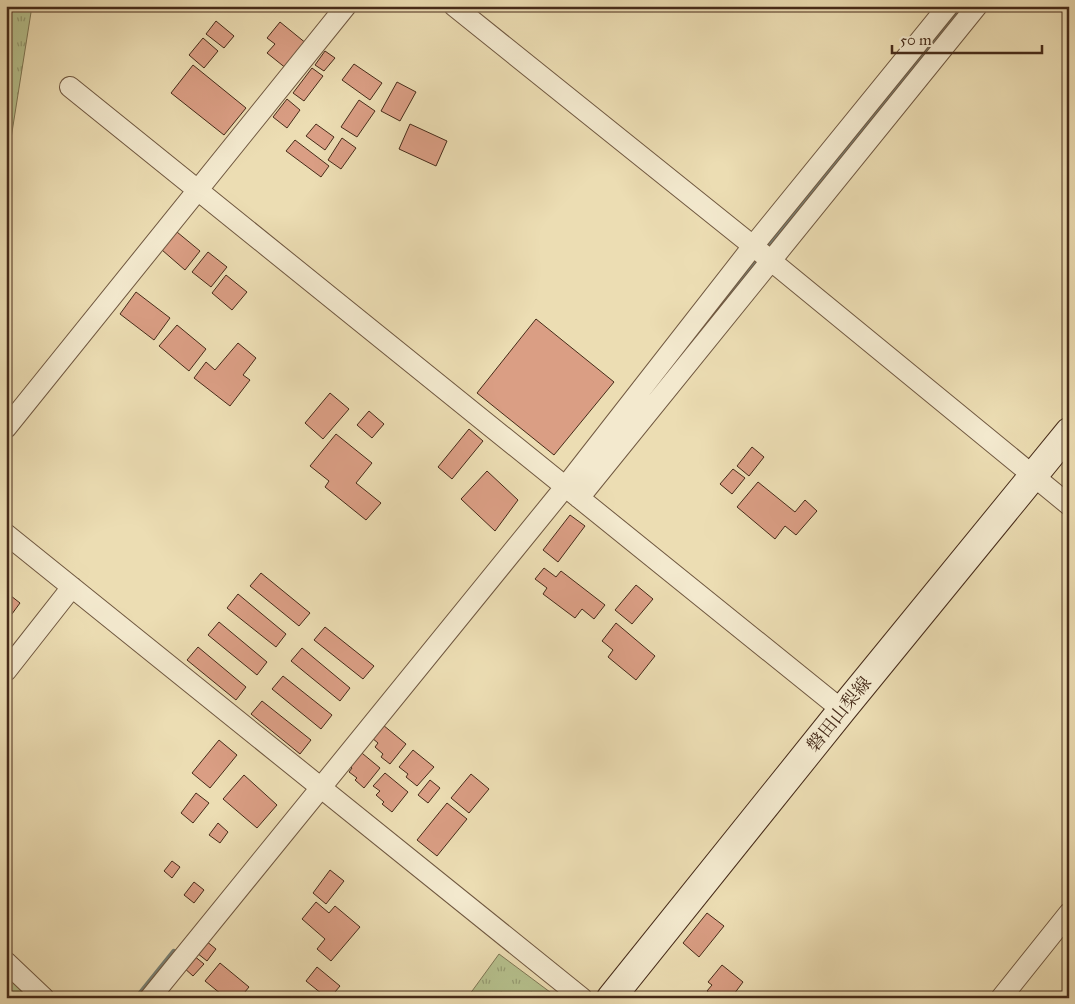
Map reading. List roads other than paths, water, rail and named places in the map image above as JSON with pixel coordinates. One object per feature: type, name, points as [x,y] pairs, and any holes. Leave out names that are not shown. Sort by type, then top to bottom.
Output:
[{"type":"main road","name":"磐田山梨線","points":[[611,998],[842,710],[1069,432]]},
{"type":"street","points":[[6,428],[346,6]]},
{"type":"street","points":[[454,6],[753,246],[1069,505]]},
{"type":"street","points":[[572,492],[753,246],[948,6]]},
{"type":"street","points":[[150,998],[321,788],[771,261],[977,6]]},
{"type":"street","points":[[70,87],[842,710]]},
{"type":"street","points":[[6,534],[582,998]]},
{"type":"street","points":[[6,671],[72,587]]},
{"type":"street","points":[[1001,998],[1069,913]]},
{"type":"street","points":[[6,962],[44,998]]},
{"type":"waterway","points":[[660,381],[962,6]]},
{"type":"waterway","points":[[137,998],[174,952]]}]
